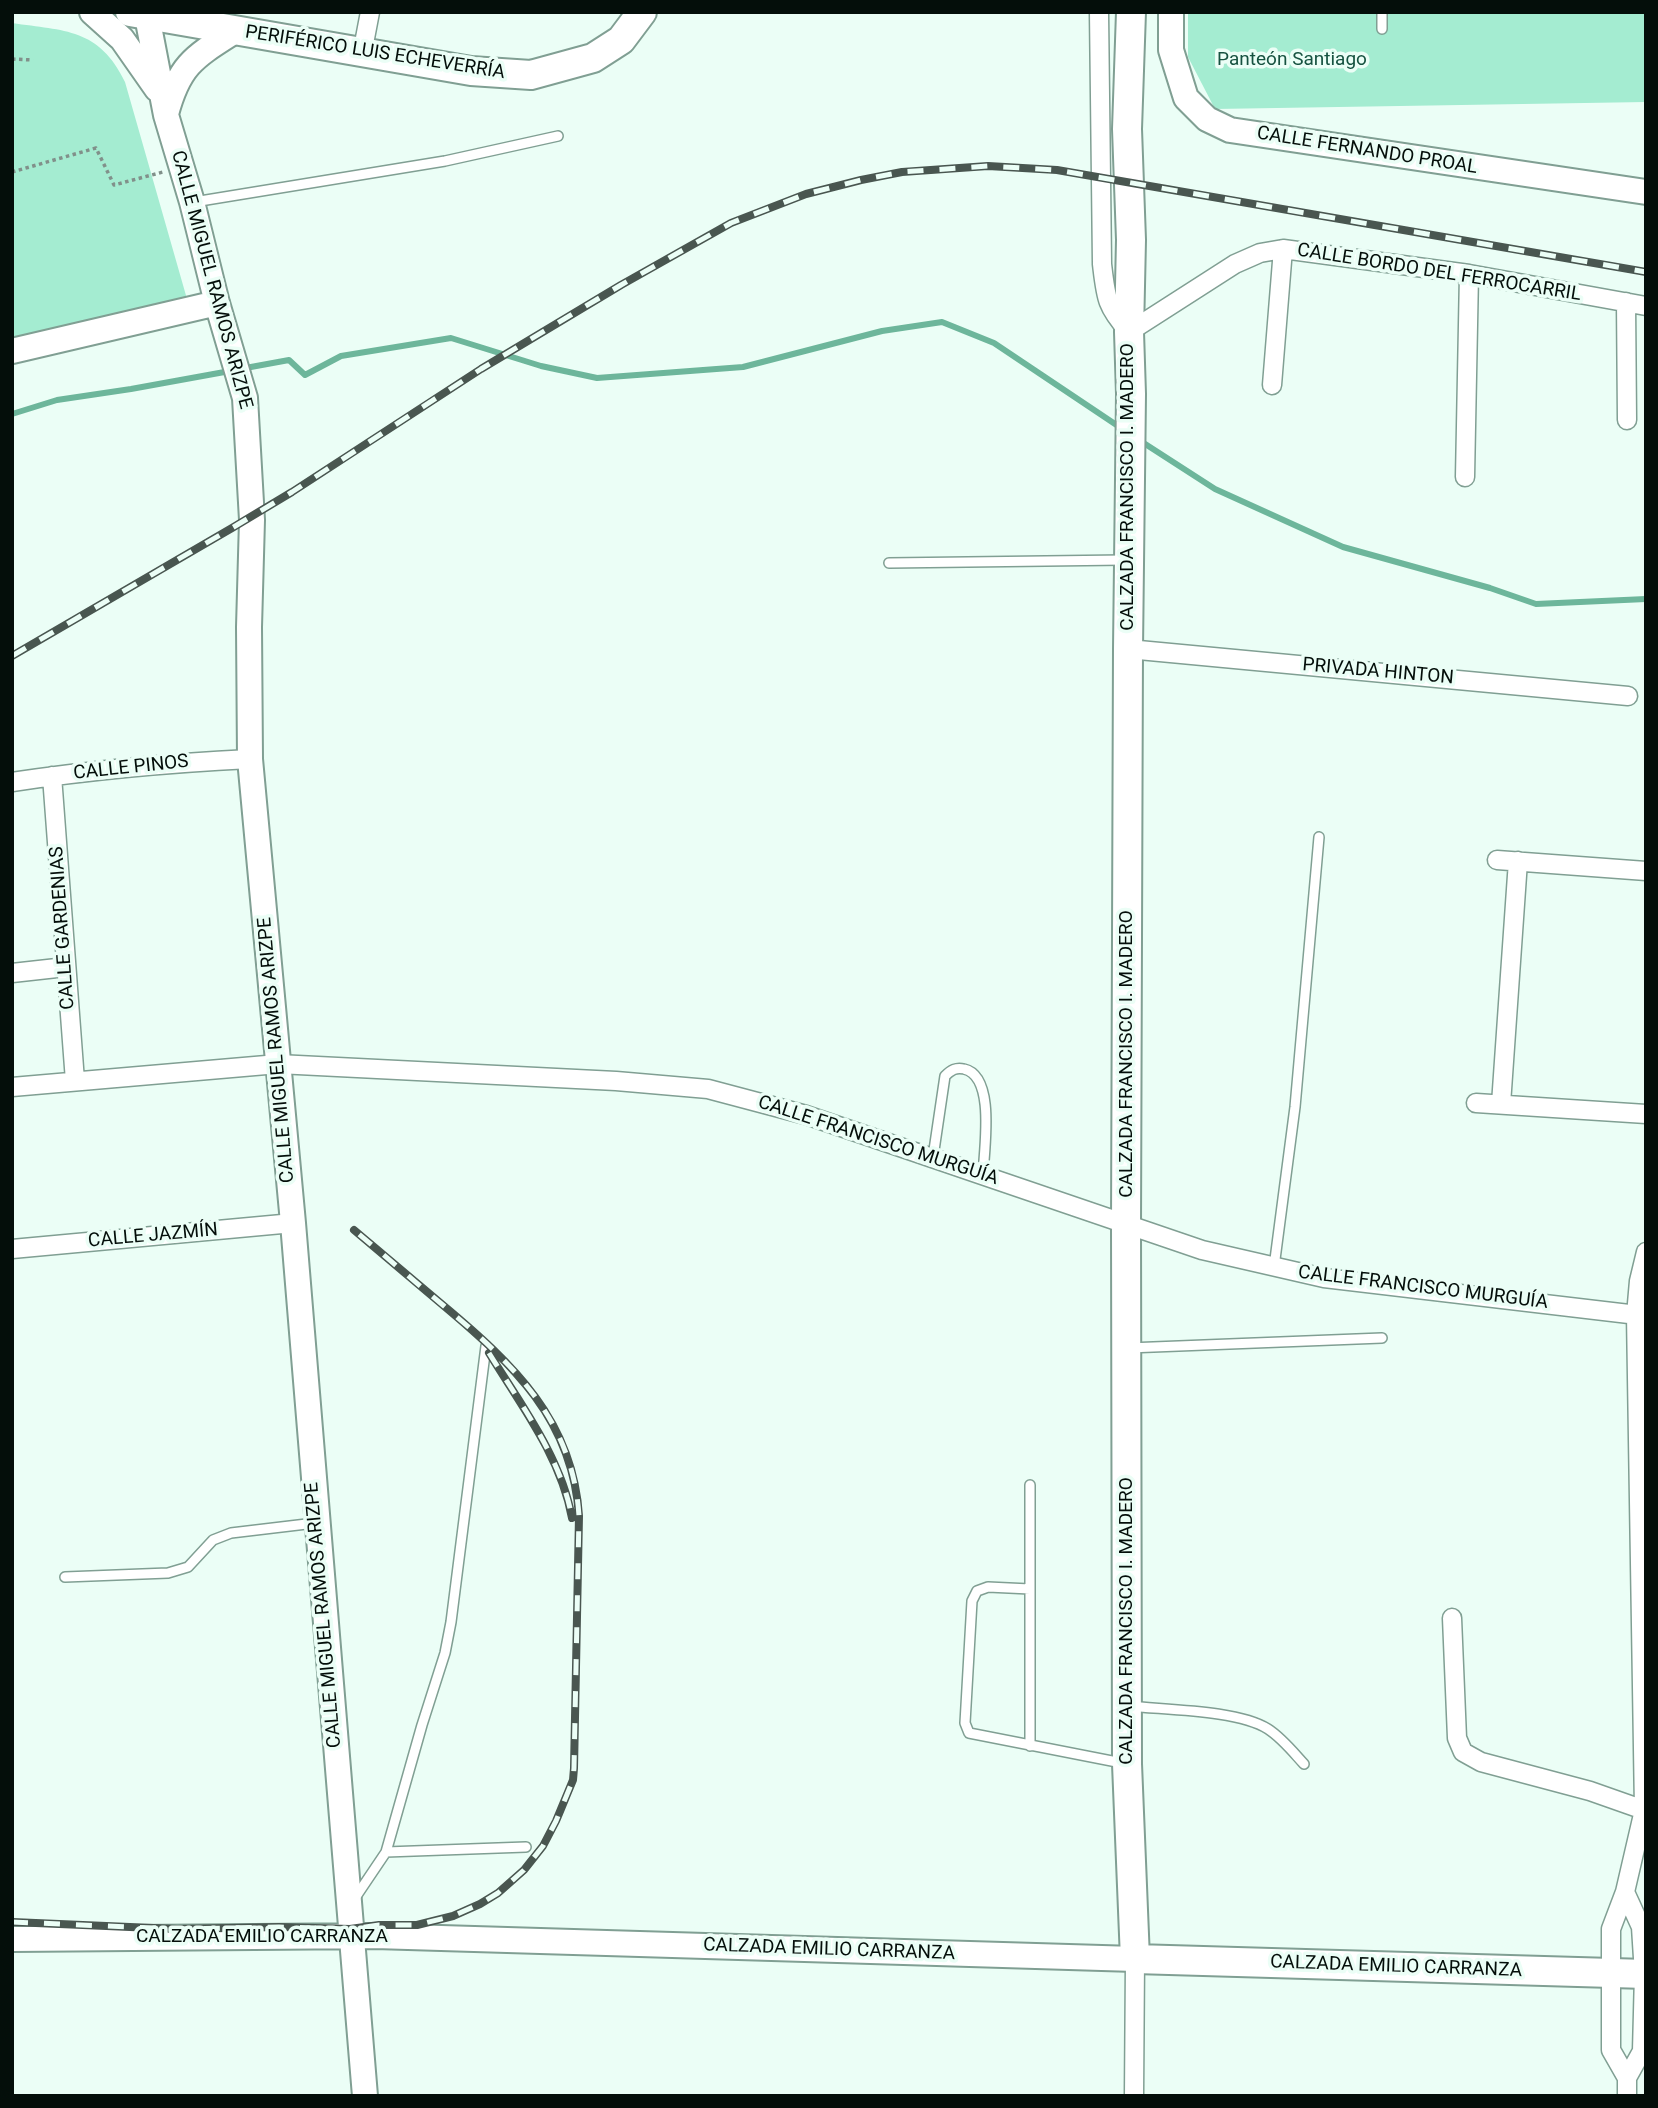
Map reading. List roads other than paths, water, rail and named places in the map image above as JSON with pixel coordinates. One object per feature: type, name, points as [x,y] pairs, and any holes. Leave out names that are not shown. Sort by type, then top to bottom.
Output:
[{"type":"main road","points":[[92,12],[122,39],[164,106],[180,76],[204,51],[235,31]]},
{"type":"main road","name":"PERIFÉRICO LUIS ECHEVERRÍA","points":[[138,14],[471,71],[531,75],[593,58],[621,40],[642,12]]},
{"type":"main road","name":"CALZADA FRANCISCO I. MADERO","points":[[1131,12],[1127,129],[1131,240],[1126,1225],[1127,1764],[1135,1959]]},
{"type":"main road","name":"CALLE FERNANDO PROAL","points":[[1171,12],[1171,50],[1186,98],[1207,119],[1230,130],[1646,192]]},
{"type":"main road","name":"CALLE MIGUEL RAMOS ARIZPE","points":[[138,14],[245,398],[252,520],[249,627],[250,759],[293,1223],[365,2096]]},
{"type":"main road","points":[[12,351],[217,303]]},
{"type":"main road","name":"CALZADA EMILIO CARRANZA","points":[[12,1938],[351,1936],[1645,1974]]},
{"type":"street","points":[[362,54],[370,12]]},
{"type":"street","points":[[1099,12],[1102,264],[1106,298],[1116,317],[1129,332]]},
{"type":"street","points":[[1272,385],[1283,249]]},
{"type":"street","name":"CALLE BORDO DEL FERROCARRIL","points":[[1129,332],[1235,264],[1260,253],[1283,249],[1469,274],[1646,306]]},
{"type":"street","points":[[1465,477],[1469,274]]},
{"type":"street","points":[[1626,302],[1627,420]]},
{"type":"street","name":"PRIVADA HINTON","points":[[1128,649],[1628,695]]},
{"type":"street","name":"CALLE PINOS","points":[[12,782],[168,764],[250,759]]},
{"type":"street","name":"CALLE GARDENIAS","points":[[52,776],[75,1081]]},
{"type":"street","points":[[1497,860],[1646,871]]},
{"type":"street","points":[[1501,1104],[1518,861]]},
{"type":"street","points":[[12,973],[66,967]]},
{"type":"street","name":"CALLE FRANCISCO MURGUÍA","points":[[12,1087],[278,1064],[616,1081],[708,1090],[806,1115],[1202,1250],[1274,1268],[1324,1278],[1641,1315]]},
{"type":"street","points":[[1476,1103],[1646,1115]]},
{"type":"street","name":"CALLE JAZMÍN","points":[[12,1249],[293,1223]]},
{"type":"street","points":[[1627,2087],[1611,2050],[1611,1929],[1625,1892],[1644,1810],[1639,1281],[1646,1252]]},
{"type":"street","points":[[1452,1618],[1457,1738],[1463,1752],[1482,1762],[1590,1791],[1644,1810]]},
{"type":"street","points":[[1625,1892],[1641,1927],[1645,1974],[1642,2051],[1627,2087]]},
{"type":"street","name":"CALZADA FRANCISCO I. MADERO","points":[[1134,2096],[1135,1959]]},
{"type":"lane","points":[[1382,12],[1382,29]]},
{"type":"lane","points":[[192,202],[445,161],[558,136]]},
{"type":"lane","points":[[889,563],[1129,560]]},
{"type":"lane","points":[[1274,1268],[1295,1107],[1319,837]]},
{"type":"lane","points":[[933,1157],[946,1076],[958,1068],[967,1069],[976,1074],[985,1094],[983,1175]]},
{"type":"lane","points":[[1127,1348],[1381,1338]]},
{"type":"lane","points":[[348,1907],[386,1852],[445,1653],[486,1346]]},
{"type":"lane","points":[[1030,1485],[1030,1745]]},
{"type":"lane","points":[[65,1577],[167,1573],[188,1567],[213,1541],[231,1534],[317,1522]]},
{"type":"lane","points":[[1030,1590],[988,1587],[977,1591],[972,1601],[965,1723],[969,1732],[978,1736],[1127,1764]]},
{"type":"lane","points":[[1127,1706],[1227,1716],[1253,1722],[1269,1730],[1304,1763]]},
{"type":"lane","points":[[386,1852],[526,1847]]},
{"type":"waterway","points":[[240,369],[289,360],[305,375],[341,356],[451,338],[541,366],[597,378],[743,367],[882,331],[942,322],[994,343],[1121,428]]},
{"type":"waterway","points":[[12,414],[57,400],[230,371]]},
{"type":"waterway","points":[[1139,440],[1215,489],[1343,547],[1490,588],[1536,604],[1646,599]]},
{"type":"railway","points":[[12,656],[292,492],[481,369],[731,223],[806,194],[861,180],[902,172],[988,166],[1057,170],[1646,272]]},
{"type":"railway","points":[[12,1922],[177,1929],[350,1929],[379,1925],[417,1925],[453,1916],[498,1893],[524,1870],[543,1846],[556,1821],[573,1780],[574,1768],[579,1516],[574,1482],[565,1451],[552,1423],[515,1373],[469,1328],[354,1230]]},
{"type":"railway","points":[[489,1353],[549,1453],[567,1496],[572,1518]]},
{"type":"park label","name":"Panteón Santiago","points":[[1292,60]]}]
